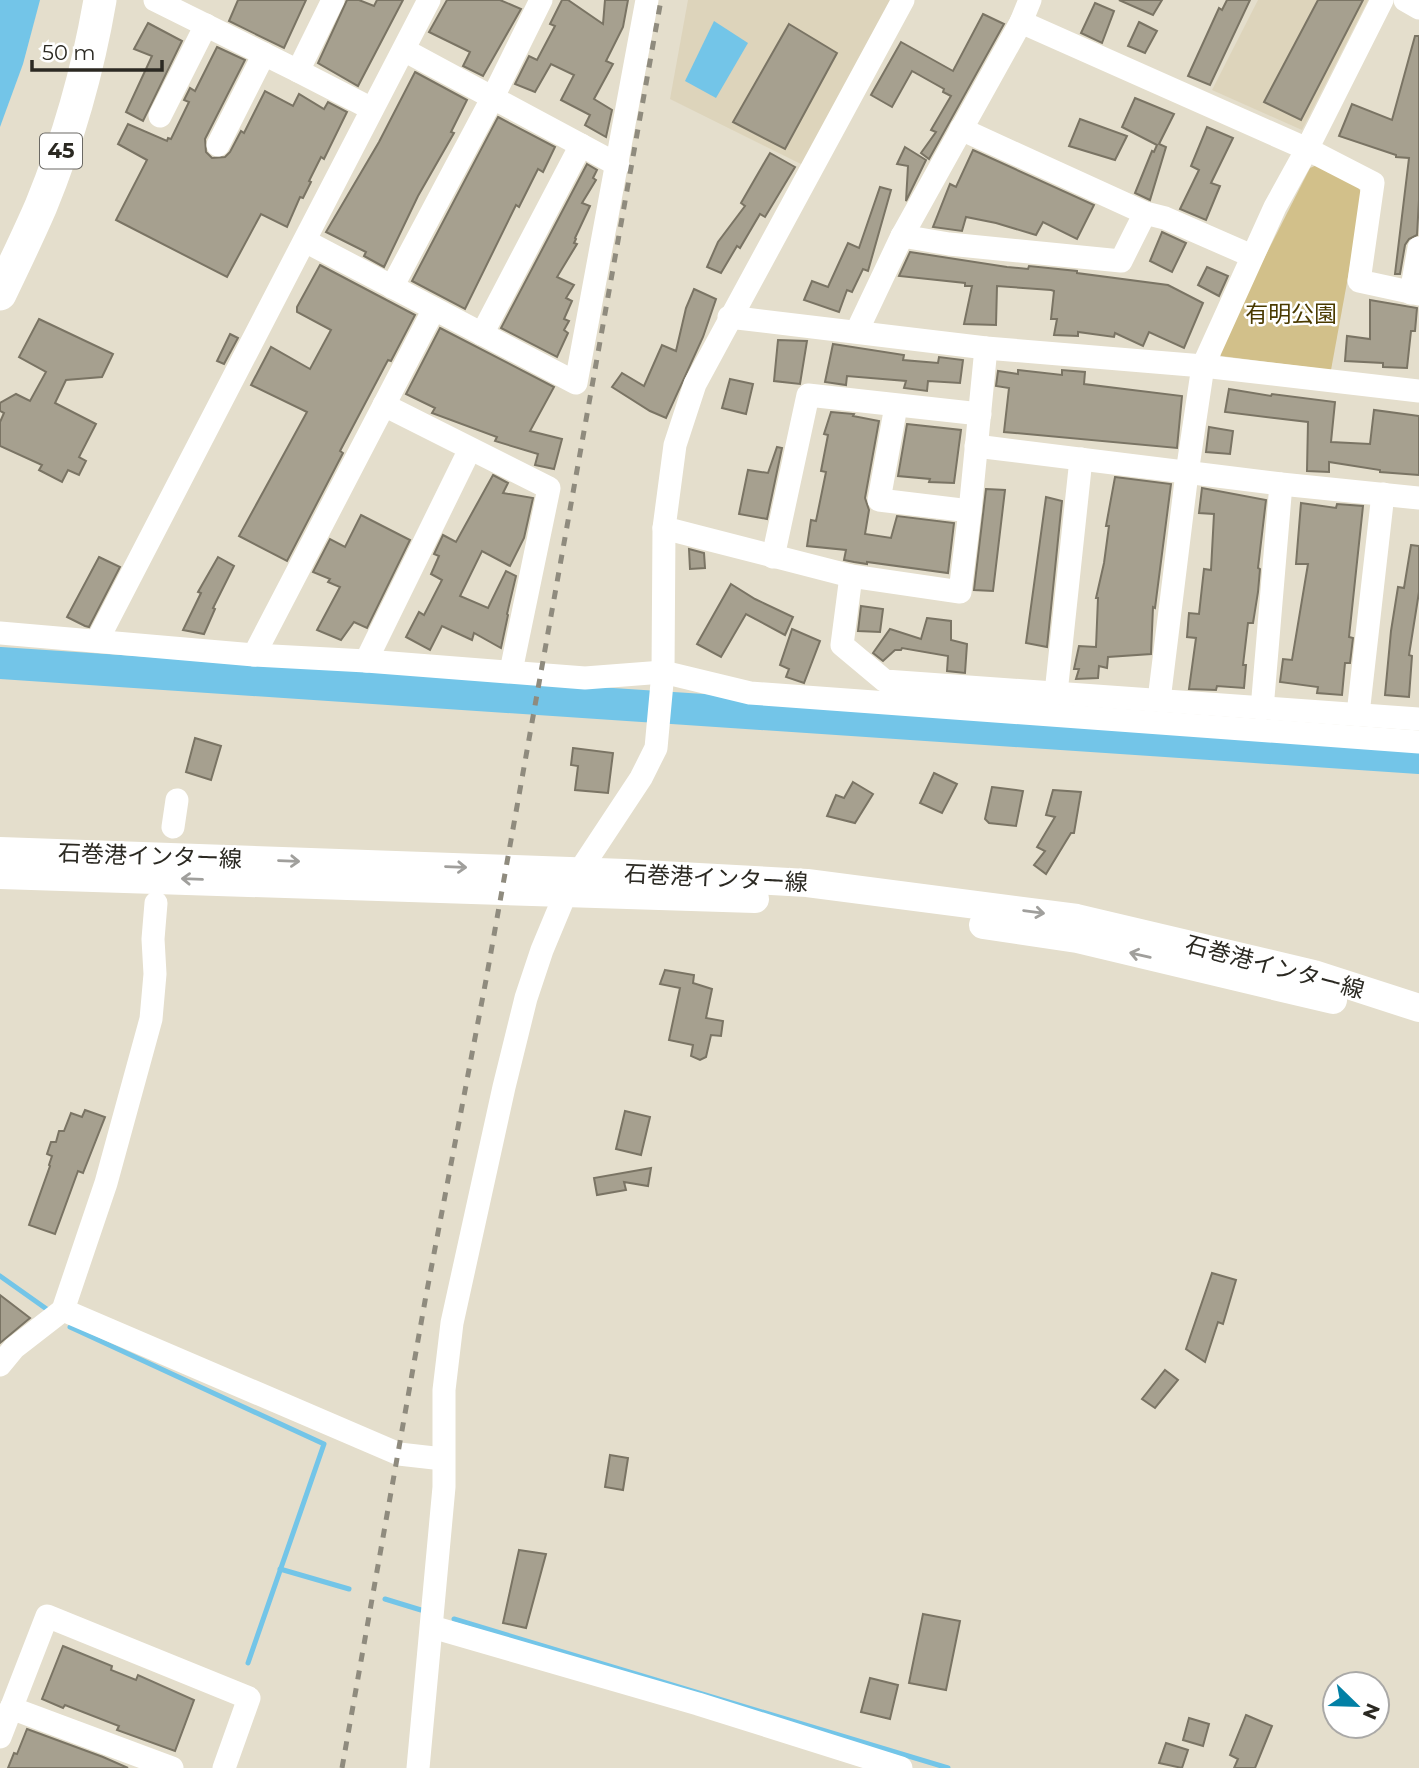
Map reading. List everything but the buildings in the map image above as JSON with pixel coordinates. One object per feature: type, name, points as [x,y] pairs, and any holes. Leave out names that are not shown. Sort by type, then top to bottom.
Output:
[{"type":"highway","name":"45","points":[[0,294],[41,206],[61,151],[79,97],[100,0]]},
{"type":"main road","name":"石巻港インター線","points":[[0,850],[385,875],[622,884],[807,883],[1077,918],[1314,974],[1419,1008]]},
{"type":"main road","name":"石巻港インター線","points":[[0,875],[385,875]]},
{"type":"main road","name":"石巻港インター線","points":[[622,884],[891,910],[1077,939],[1314,993],[1419,1028]]},
{"type":"street","points":[[155,0],[372,109]]},
{"type":"street","points":[[298,71],[333,0]]},
{"type":"street","points":[[97,641],[429,0]]},
{"type":"street","points":[[392,286],[492,99],[541,0]]},
{"type":"street","points":[[305,241],[576,383],[647,0]]},
{"type":"street","points":[[418,1768],[444,1487],[443,1390],[452,1323],[499,1108],[526,998],[542,950],[567,890],[641,778],[656,748],[662,679],[664,528],[675,445],[695,384],[729,317],[903,0]]},
{"type":"street","points":[[857,331],[902,236],[1021,22],[1030,0]]},
{"type":"street","points":[[1159,700],[1203,366],[1275,207],[1382,0]]},
{"type":"street","points":[[1405,0],[1419,8]]},
{"type":"street","points":[[1021,22],[1307,149],[1373,183],[1359,281],[1415,293],[1419,248]]},
{"type":"street","points":[[160,116],[205,25]]},
{"type":"street","points":[[404,50],[618,164]]},
{"type":"street","points":[[218,145],[264,54]]},
{"type":"street","points":[[961,129],[1144,213],[1165,218],[1252,257]]},
{"type":"street","points":[[482,334],[581,145]]},
{"type":"street","points":[[902,236],[949,244],[1121,261],[1144,213]]},
{"type":"street","points":[[254,656],[434,309]]},
{"type":"street","points":[[729,317],[986,348],[1203,366],[1419,391]]},
{"type":"street","points":[[664,528],[851,576],[960,592],[971,511],[986,348]]},
{"type":"street","points":[[773,557],[808,395],[980,414]]},
{"type":"street","points":[[384,405],[549,488],[511,671]]},
{"type":"street","points":[[896,406],[879,500],[971,511]]},
{"type":"street","points":[[976,446],[1187,473],[1419,498]]},
{"type":"street","points":[[366,661],[470,449]]},
{"type":"street","points":[[1056,693],[1081,459]]},
{"type":"street","points":[[1262,709],[1282,484]]},
{"type":"street","points":[[1358,714],[1383,494]]},
{"type":"street","points":[[851,576],[842,645],[885,681],[1419,719]]},
{"type":"street","points":[[0,633],[254,656],[366,661],[585,678],[662,679],[750,693],[1419,742]]},
{"type":"street","points":[[173,827],[177,800]]},
{"type":"street","points":[[0,1365],[14,1348],[63,1310],[106,1183],[151,1019],[156,903]]},
{"type":"street","points":[[63,1310],[399,1454],[443,1459]]},
{"type":"street","points":[[0,1737],[47,1616],[249,1698],[224,1768]]},
{"type":"street","points":[[432,1627],[698,1704],[901,1768]]},
{"type":"street","points":[[11,1708],[132,1761],[172,1768]]},
{"type":"shaded area","points":[[688,0],[893,0],[805,166],[670,99]]},
{"type":"shaded area","points":[[1258,0],[1368,0],[1302,130],[1212,90]]},
{"type":"green space","name":"有明公園","points":[[1319,164],[1356,184],[1363,195],[1331,370],[1221,356],[1217,351],[1310,168]]},
{"type":"water","points":[[0,0],[40,0],[23,64],[0,127]]},
{"type":"water","points":[[714,21],[748,43],[716,98],[685,81]]},
{"type":"waterway","points":[[0,663],[1419,758]]},
{"type":"waterway","points":[[0,1276],[48,1310]]},
{"type":"waterway","points":[[70,1327],[324,1444],[248,1663]]},
{"type":"waterway","points":[[280,1569],[349,1589]]},
{"type":"waterway","points":[[385,1599],[421,1610]]},
{"type":"waterway","points":[[454,1619],[948,1768]]},
{"type":"railway","points":[[342,1768],[661,0]]}]
